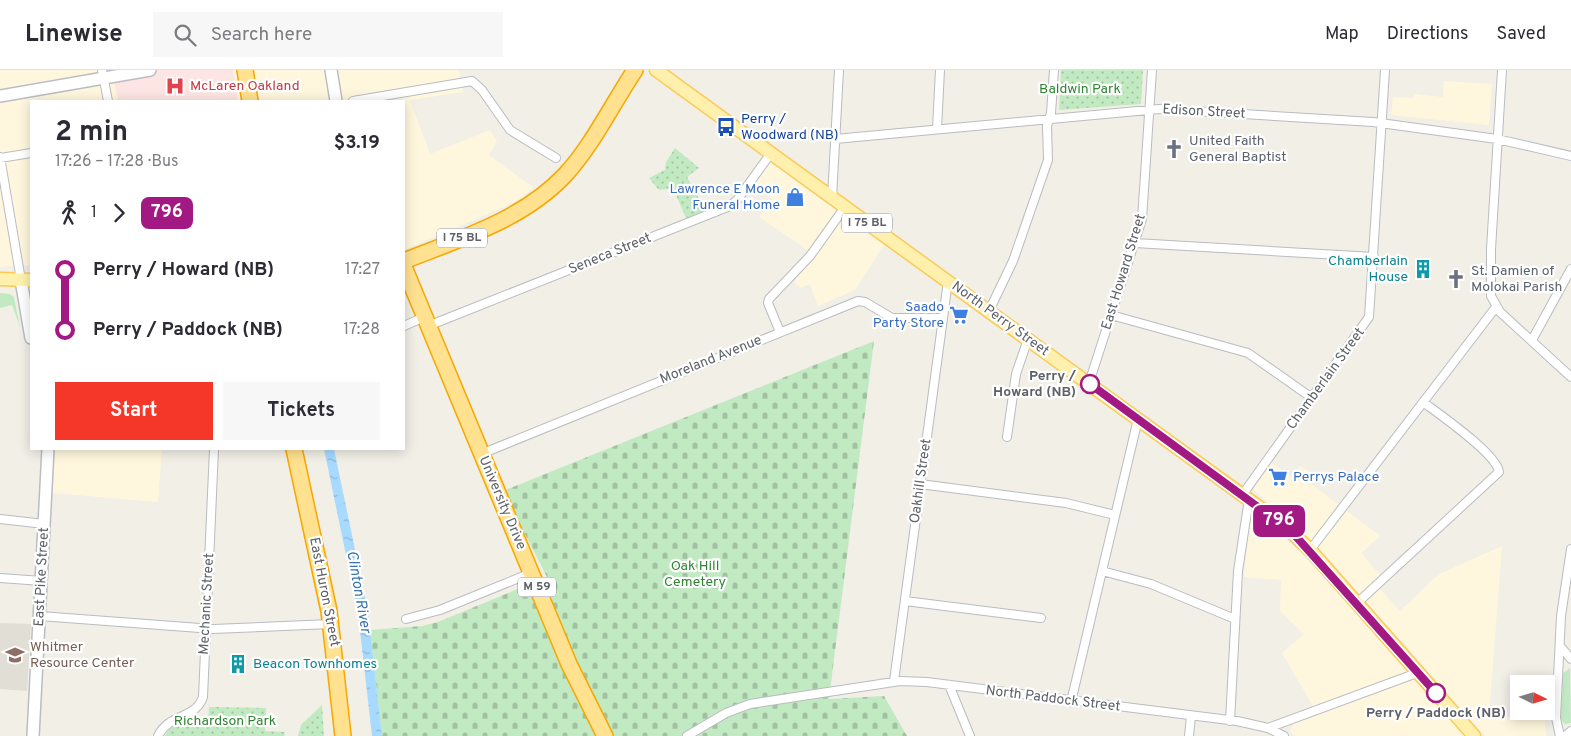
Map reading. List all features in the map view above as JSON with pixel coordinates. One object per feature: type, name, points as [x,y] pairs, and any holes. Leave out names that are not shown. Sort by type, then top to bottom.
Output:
[{"type":"highway","points":[[245,70],[250,100]]},
{"type":"highway","name":"I 75 BL","points":[[405,261],[494,225],[540,197],[566,175],[635,70]]},
{"type":"highway","name":"University Drive","points":[[405,270],[573,673],[605,736]]},
{"type":"highway","name":"East Huron Street","points":[[294,450],[331,624],[343,736]]},
{"type":"main road","name":"North Perry Street","points":[[656,70],[1285,526],[1310,550],[1474,736]]},
{"type":"main road","points":[[0,279],[26,280]]},
{"type":"street","points":[[0,96],[103,74],[150,70]]},
{"type":"street","points":[[331,70],[336,100]]},
{"type":"street","points":[[832,198],[839,70]]},
{"type":"street","points":[[937,130],[940,70]]},
{"type":"street","points":[[988,311],[1013,261],[1047,164],[1049,150],[1047,126],[1054,70]]},
{"type":"street","name":"East Howard Street","points":[[1088,382],[1144,212],[1152,70]]},
{"type":"street","name":"Chamberlain Street","points":[[1230,720],[1238,571],[1246,497],[1312,398],[1368,320],[1371,309],[1385,70]]},
{"type":"street","points":[[1502,70],[1490,293],[1496,307],[1571,377]]},
{"type":"street","points":[[103,74],[108,100]]},
{"type":"street","points":[[359,100],[472,81],[482,90],[510,130],[556,158]]},
{"type":"street","name":"Edison Street","points":[[835,138],[1150,110],[1382,123],[1498,140],[1571,156]]},
{"type":"street","points":[[30,153],[0,157],[26,280],[30,326]]},
{"type":"street","name":"Seneca Street","points":[[405,326],[426,322],[730,206],[771,153]]},
{"type":"street","points":[[780,332],[768,303],[769,298],[811,255],[845,207]]},
{"type":"street","points":[[1135,243],[1374,257]]},
{"type":"street","points":[[1532,340],[1571,269]]},
{"type":"street","name":"Oakhill Street","points":[[894,681],[948,281]]},
{"type":"street","name":"Moreland Avenue","points":[[481,454],[859,300],[889,317],[943,318]]},
{"type":"street","points":[[1310,550],[1496,307]]},
{"type":"street","points":[[1111,315],[1250,354],[1312,398]]},
{"type":"street","points":[[1007,437],[1016,374],[1028,339]]},
{"type":"street","points":[[1356,604],[1499,472],[1498,468],[1479,445],[1423,402]]},
{"type":"street","points":[[1070,702],[1138,419]]},
{"type":"street","name":"East Pike Street","points":[[33,736],[48,450]]},
{"type":"street","name":"Mechanic Street","points":[[158,736],[171,720],[193,711],[200,704],[204,692],[214,450]]},
{"type":"street","points":[[920,484],[1066,503],[1115,515]]},
{"type":"street","points":[[0,519],[45,524]]},
{"type":"street","points":[[1560,736],[1556,720],[1560,646],[1563,598],[1571,548]]},
{"type":"street","points":[[1102,572],[1151,584],[1235,619]]},
{"type":"street","points":[[406,619],[440,610],[531,573]]},
{"type":"street","points":[[0,578],[42,581]]},
{"type":"street","points":[[905,601],[1040,618]]},
{"type":"street","points":[[40,616],[206,628],[331,624]]},
{"type":"street","points":[[1560,646],[1571,659]]},
{"type":"street","points":[[1268,728],[1417,673]]},
{"type":"street","name":"North Paddock Street","points":[[687,736],[732,710],[747,704],[894,681],[949,685],[1070,702],[1230,720],[1268,728],[1284,736]]},
{"type":"street","points":[[949,685],[970,736]]},
{"type":"street","points":[[1190,736],[1191,716]]},
{"type":"street","points":[[1565,736],[1571,731]]},
{"type":"shaded area","points":[[0,70],[459,70],[463,92],[410,100],[430,154],[490,130],[497,141],[489,155],[534,188],[513,203],[405,250],[405,100],[30,100],[30,265],[0,267]]},
{"type":"shaded area","name":"McLaren Oakland","points":[[112,70],[233,70],[238,100],[118,100]]},
{"type":"shaded area","points":[[1444,81],[1492,84],[1489,125],[1391,115],[1393,97],[1413,98],[1414,94],[1443,97]]},
{"type":"shaded area","points":[[771,163],[884,245],[855,290],[818,306],[810,284],[800,288],[794,282],[815,255],[759,217],[773,199],[753,184]]},
{"type":"shaded area","points":[[54,450],[162,450],[158,502],[53,493]]},
{"type":"shaded area","points":[[1271,462],[1292,477],[1300,466],[1315,475],[1310,483],[1380,536],[1361,553],[1381,576],[1374,582],[1400,611],[1439,574],[1502,546],[1489,715],[1510,717],[1510,720],[1545,720],[1546,736],[1485,736],[1326,556],[1252,488]]},
{"type":"shaded area","points":[[1251,510],[1256,510],[1310,562],[1467,736],[1295,736],[1290,732],[1293,724],[1318,715],[1282,653],[1304,634],[1280,611],[1281,580],[1244,577]]},
{"type":"shaded area","name":"Whitmer Resource Center","points":[[0,623],[31,624],[27,691],[0,689]]},
{"type":"green space","name":"Baldwin Park","points":[[1061,70],[1143,70],[1141,104],[1059,110]]},
{"type":"green space","points":[[675,148],[699,168],[687,177],[706,211],[686,218],[673,188],[659,190],[649,178],[665,170],[666,162]]},
{"type":"green space","points":[[0,293],[10,294],[14,297],[20,327],[12,305],[0,308]]},
{"type":"green space","name":"Oak Hill Cemetery","points":[[874,341],[829,699],[884,696],[907,736],[382,736],[370,630],[422,626],[438,622],[547,577],[503,491]]},
{"type":"green space","points":[[1570,668],[1571,723],[1565,724],[1561,719],[1563,673]]},
{"type":"green space","name":"Richardson Park","points":[[322,705],[324,736],[298,736],[301,725]]},
{"type":"green space","name":"Richardson Park","points":[[209,707],[266,708],[265,731],[285,732],[284,736],[165,736],[171,726],[192,717],[192,723],[208,726]]},
{"type":"water","name":"Clinton River","points":[[324,450],[334,450],[368,612],[382,736],[372,736],[358,613]]},
{"type":"bus line","name":"796","points":[[1090,384],[1292,532],[1436,693]]},
{"type":"place","name":"McLaren Oakland","points":[[175,86]]},
{"type":"place","name":"Perry / Woodward (NB)","points":[[726,127]]},
{"type":"place","name":"United Faith General Baptist","points":[[1174,149]]},
{"type":"place","name":"Lawrence E Moon Funeral Home","points":[[795,197]]},
{"type":"place","name":"Chamberlain House","points":[[1423,269]]},
{"type":"place","name":"St. Damien of Molokai Parish","points":[[1456,279]]},
{"type":"place","name":"Saado Party Store","points":[[959,315]]},
{"type":"place","name":"Perry / Howard (NB)","points":[[1090,384]]},
{"type":"place","name":"Perrys Palace","points":[[1278,477]]},
{"type":"place","name":"Whitmer Resource Center","points":[[15,655]]},
{"type":"place","name":"Beacon Townhomes","points":[[238,664]]},
{"type":"place","name":"Perry / Paddock (NB)","points":[[1436,693]]}]
